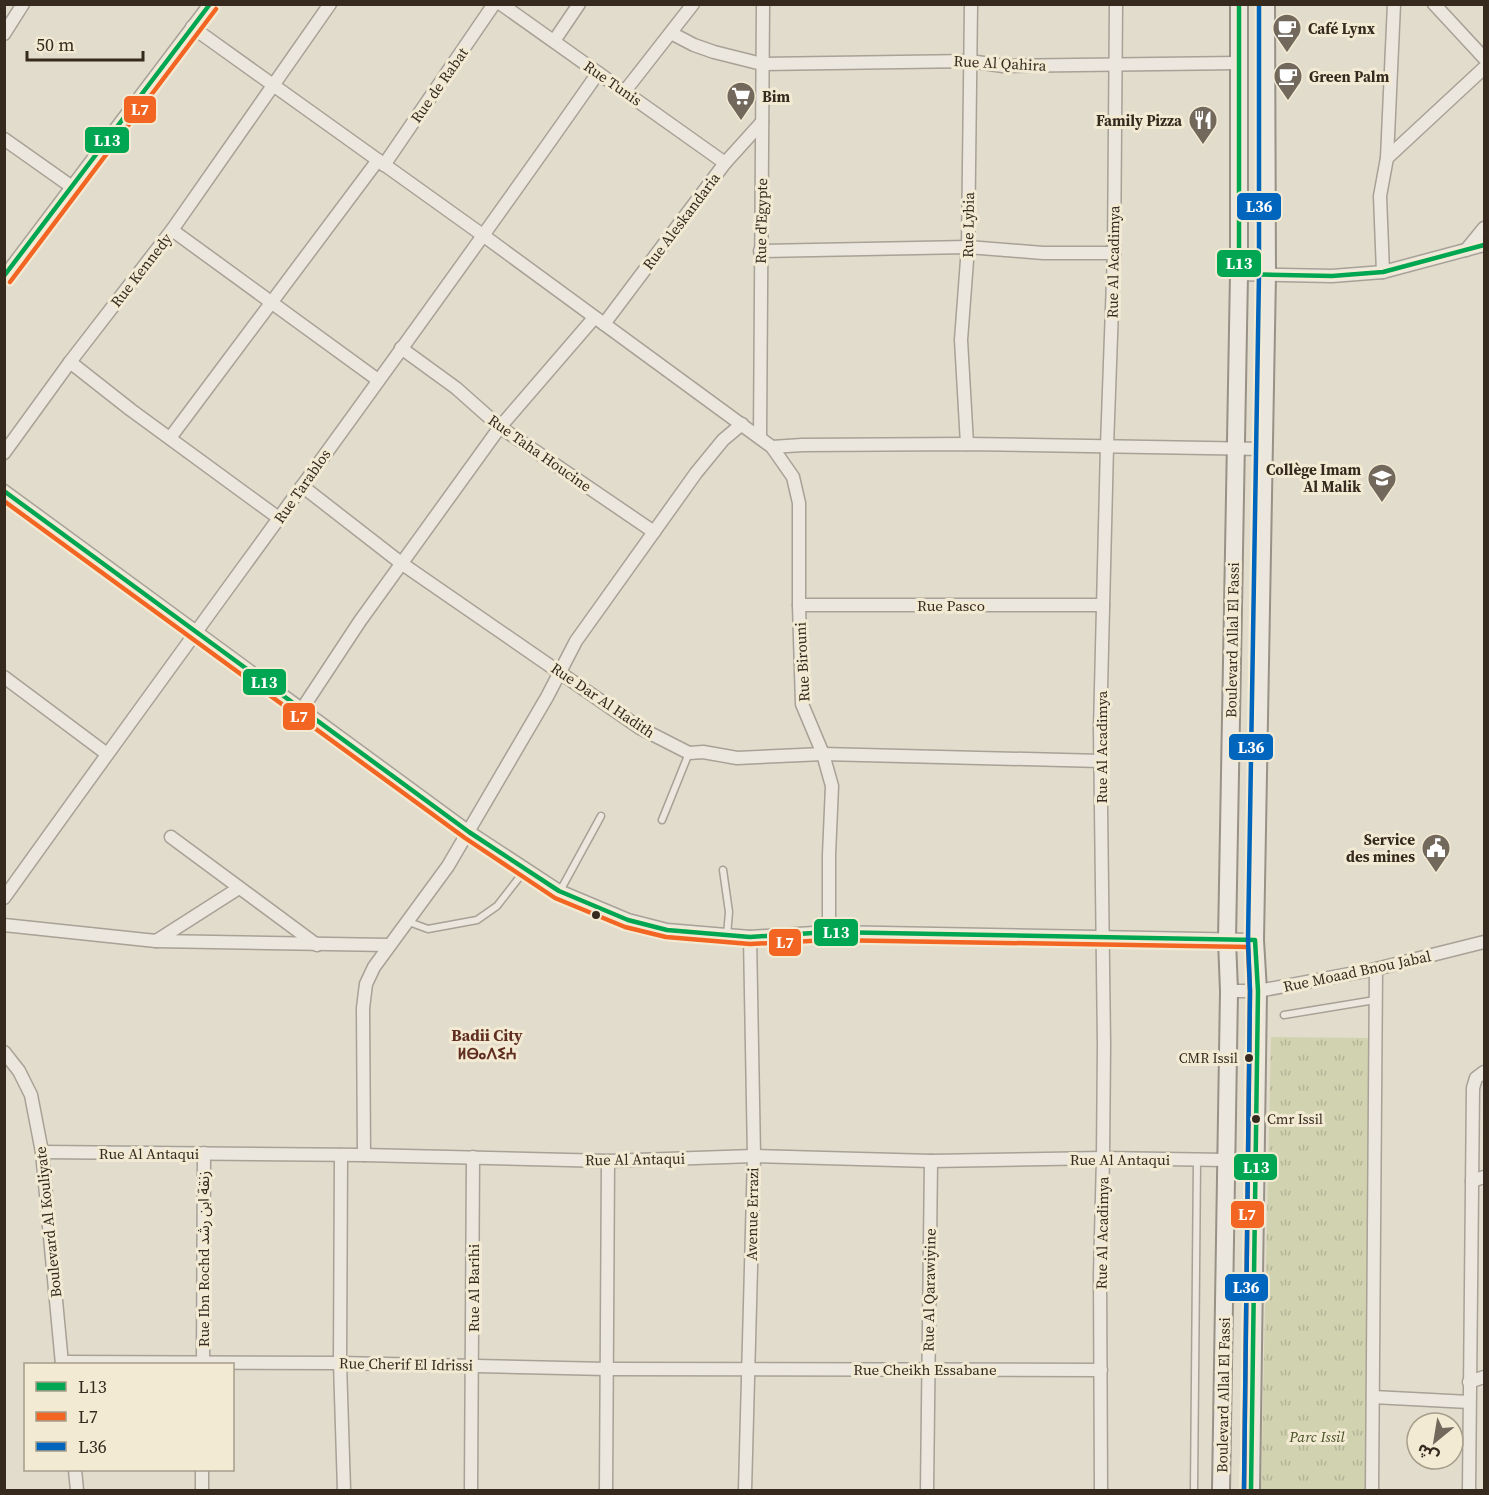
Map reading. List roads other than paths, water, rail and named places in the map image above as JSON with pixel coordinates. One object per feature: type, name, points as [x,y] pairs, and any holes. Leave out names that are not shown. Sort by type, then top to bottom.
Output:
[{"type":"main road","name":"Boulevard Allal El Fassi","points":[[1221,1491],[1229,991],[1227,940],[1239,274],[1239,4]]},
{"type":"main road","name":"Boulevard Allal El Fassi","points":[[1251,1491],[1258,992],[1255,940],[1267,274],[1266,4]]},
{"type":"street","points":[[4,34],[23,4]]},
{"type":"street","points":[[6,274],[210,4]]},
{"type":"street","name":"Rue Kennedy","points":[[4,453],[70,362],[172,230],[330,4]]},
{"type":"street","name":"Rue de Rabat","points":[[170,438],[381,162],[494,4]]},
{"type":"street","name":"Rue Tunis","points":[[501,4],[725,163]]},
{"type":"street","points":[[554,41],[579,4]]},
{"type":"street","points":[[625,91],[693,4]]},
{"type":"street","name":"Rue d'Egypte","points":[[760,437],[763,4]]},
{"type":"street","name":"Rue Lybia","points":[[967,444],[961,340],[968,247],[971,4]]},
{"type":"street","name":"Rue Al Acadimya","points":[[1101,1491],[1100,1274],[1103,1158],[1101,760],[1107,446],[1114,253],[1116,4]]},
{"type":"street","points":[[1383,272],[1380,196],[1387,158],[1394,4]]},
{"type":"street","points":[[1434,4],[1485,58]]},
{"type":"street","name":"Rue Birouni","points":[[192,27],[484,236],[772,447],[793,477],[799,503],[802,704],[823,754],[832,786],[829,932]]},
{"type":"street","name":"Rue Al Qahira","points":[[671,33],[714,52],[762,64],[970,61],[1003,66],[1238,63]]},
{"type":"street","points":[[1387,158],[1485,68]]},
{"type":"street","name":"Rue Tarablos","points":[[4,898],[484,236],[598,73]]},
{"type":"street","name":"Rue Aleskandaria","points":[[302,709],[401,563],[500,427],[599,321],[725,163],[762,122]]},
{"type":"street","points":[[4,139],[72,187]]},
{"type":"street","points":[[1466,250],[1485,228]]},
{"type":"street","points":[[172,230],[378,380]]},
{"type":"street","points":[[1239,274],[1332,276],[1383,272],[1485,245]]},
{"type":"street","points":[[760,251],[968,247],[1043,253],[1114,253]]},
{"type":"street","name":"Rue Taha Houcine","points":[[401,348],[456,388],[500,427],[654,532]]},
{"type":"street","points":[[70,362],[280,519]]},
{"type":"street","points":[[364,1155],[363,1008],[366,984],[374,967],[448,866],[561,672],[576,641],[703,464],[742,424]]},
{"type":"street","points":[[772,447],[967,444],[1264,449]]},
{"type":"street","name":"Rue Dar Al Hadith","points":[[302,486],[401,563],[640,728],[688,753],[703,752],[737,758],[823,754],[1101,760]]},
{"type":"street","points":[[4,491],[469,832],[559,891],[628,920],[657,928],[750,937],[829,932],[1255,940]]},
{"type":"street","name":"Rue Pasco","points":[[799,605],[1103,605]]},
{"type":"street","points":[[4,677],[107,754]]},
{"type":"street","points":[[171,837],[317,945]]},
{"type":"street","points":[[156,941],[239,888]]},
{"type":"street","points":[[4,925],[156,941],[389,945]]},
{"type":"street","name":"Avenue Errazi","points":[[746,1491],[754,1156],[750,937]]},
{"type":"street","name":"Rue Moaad Bnou Jabal","points":[[1229,991],[1258,992],[1376,969],[1485,942]]},
{"type":"street","points":[[1372,1491],[1376,969]]},
{"type":"street","name":"Boulevard Al Kouliyate","points":[[4,1052],[19,1071],[31,1095],[42,1152],[62,1363]]},
{"type":"street","points":[[1468,1491],[1473,1088],[1476,1078],[1485,1072]]},
{"type":"street","name":"Rue Al Antaqui","points":[[42,1152],[364,1155],[608,1161],[754,1156],[931,1161],[1103,1158],[1226,1160]]},
{"type":"street","name":"Rue Ibn Rochd زنقة ابن رشد","points":[[203,1363],[204,1153]]},
{"type":"street","points":[[341,1155],[340,1363],[344,1491]]},
{"type":"street","name":"Rue Al Barihi","points":[[471,1491],[473,1157]]},
{"type":"street","points":[[606,1491],[608,1161]]},
{"type":"street","name":"Rue Al Qarawiyine","points":[[927,1491],[931,1161]]},
{"type":"street","points":[[1472,1181],[1485,1177]]},
{"type":"street","name":"Rue Cherif El Idrissi","points":[[234,1364],[473,1365],[607,1370],[749,1369]]},
{"type":"street","name":"Rue Cheikh Essabane","points":[[749,1369],[1101,1370]]},
{"type":"street","points":[[1469,1382],[1485,1377]]},
{"type":"street","points":[[1373,1397],[1468,1402]]},
{"type":"street","points":[[75,1471],[77,1491]]},
{"type":"street","points":[[202,1471],[202,1491]]},
{"type":"lane","points":[[662,820],[688,753]]},
{"type":"lane","points":[[559,891],[601,816]]},
{"type":"lane","points":[[409,922],[428,929],[477,920],[497,906],[525,870]]},
{"type":"lane","points":[[723,870],[729,912],[727,935]]},
{"type":"lane","points":[[1284,1015],[1376,1000]]},
{"type":"lane","points":[[1194,1491],[1197,1160]]},
{"type":"place","name":"Café Lynx","points":[[1287,54]]},
{"type":"place","name":"Green Palm","points":[[1288,102]]},
{"type":"place","name":"Bim","points":[[741,122]]},
{"type":"place","name":"Family Pizza","points":[[1203,146]]},
{"type":"place","name":"Collège Imam Al Malik","points":[[1382,504]]},
{"type":"place","name":"Service des mines","points":[[1436,874]]},
{"type":"place","name":"CMR Issil","points":[[1249,1058]]},
{"type":"place","name":"Cmr Issil","points":[[1256,1119]]},
{"type":"district","name":"Badii City ⵍⴱⴰⴷⵉⵄ","points":[[487,1044]]},
{"type":"park label","name":"Parc Issil","points":[[1317,1436]]}]
